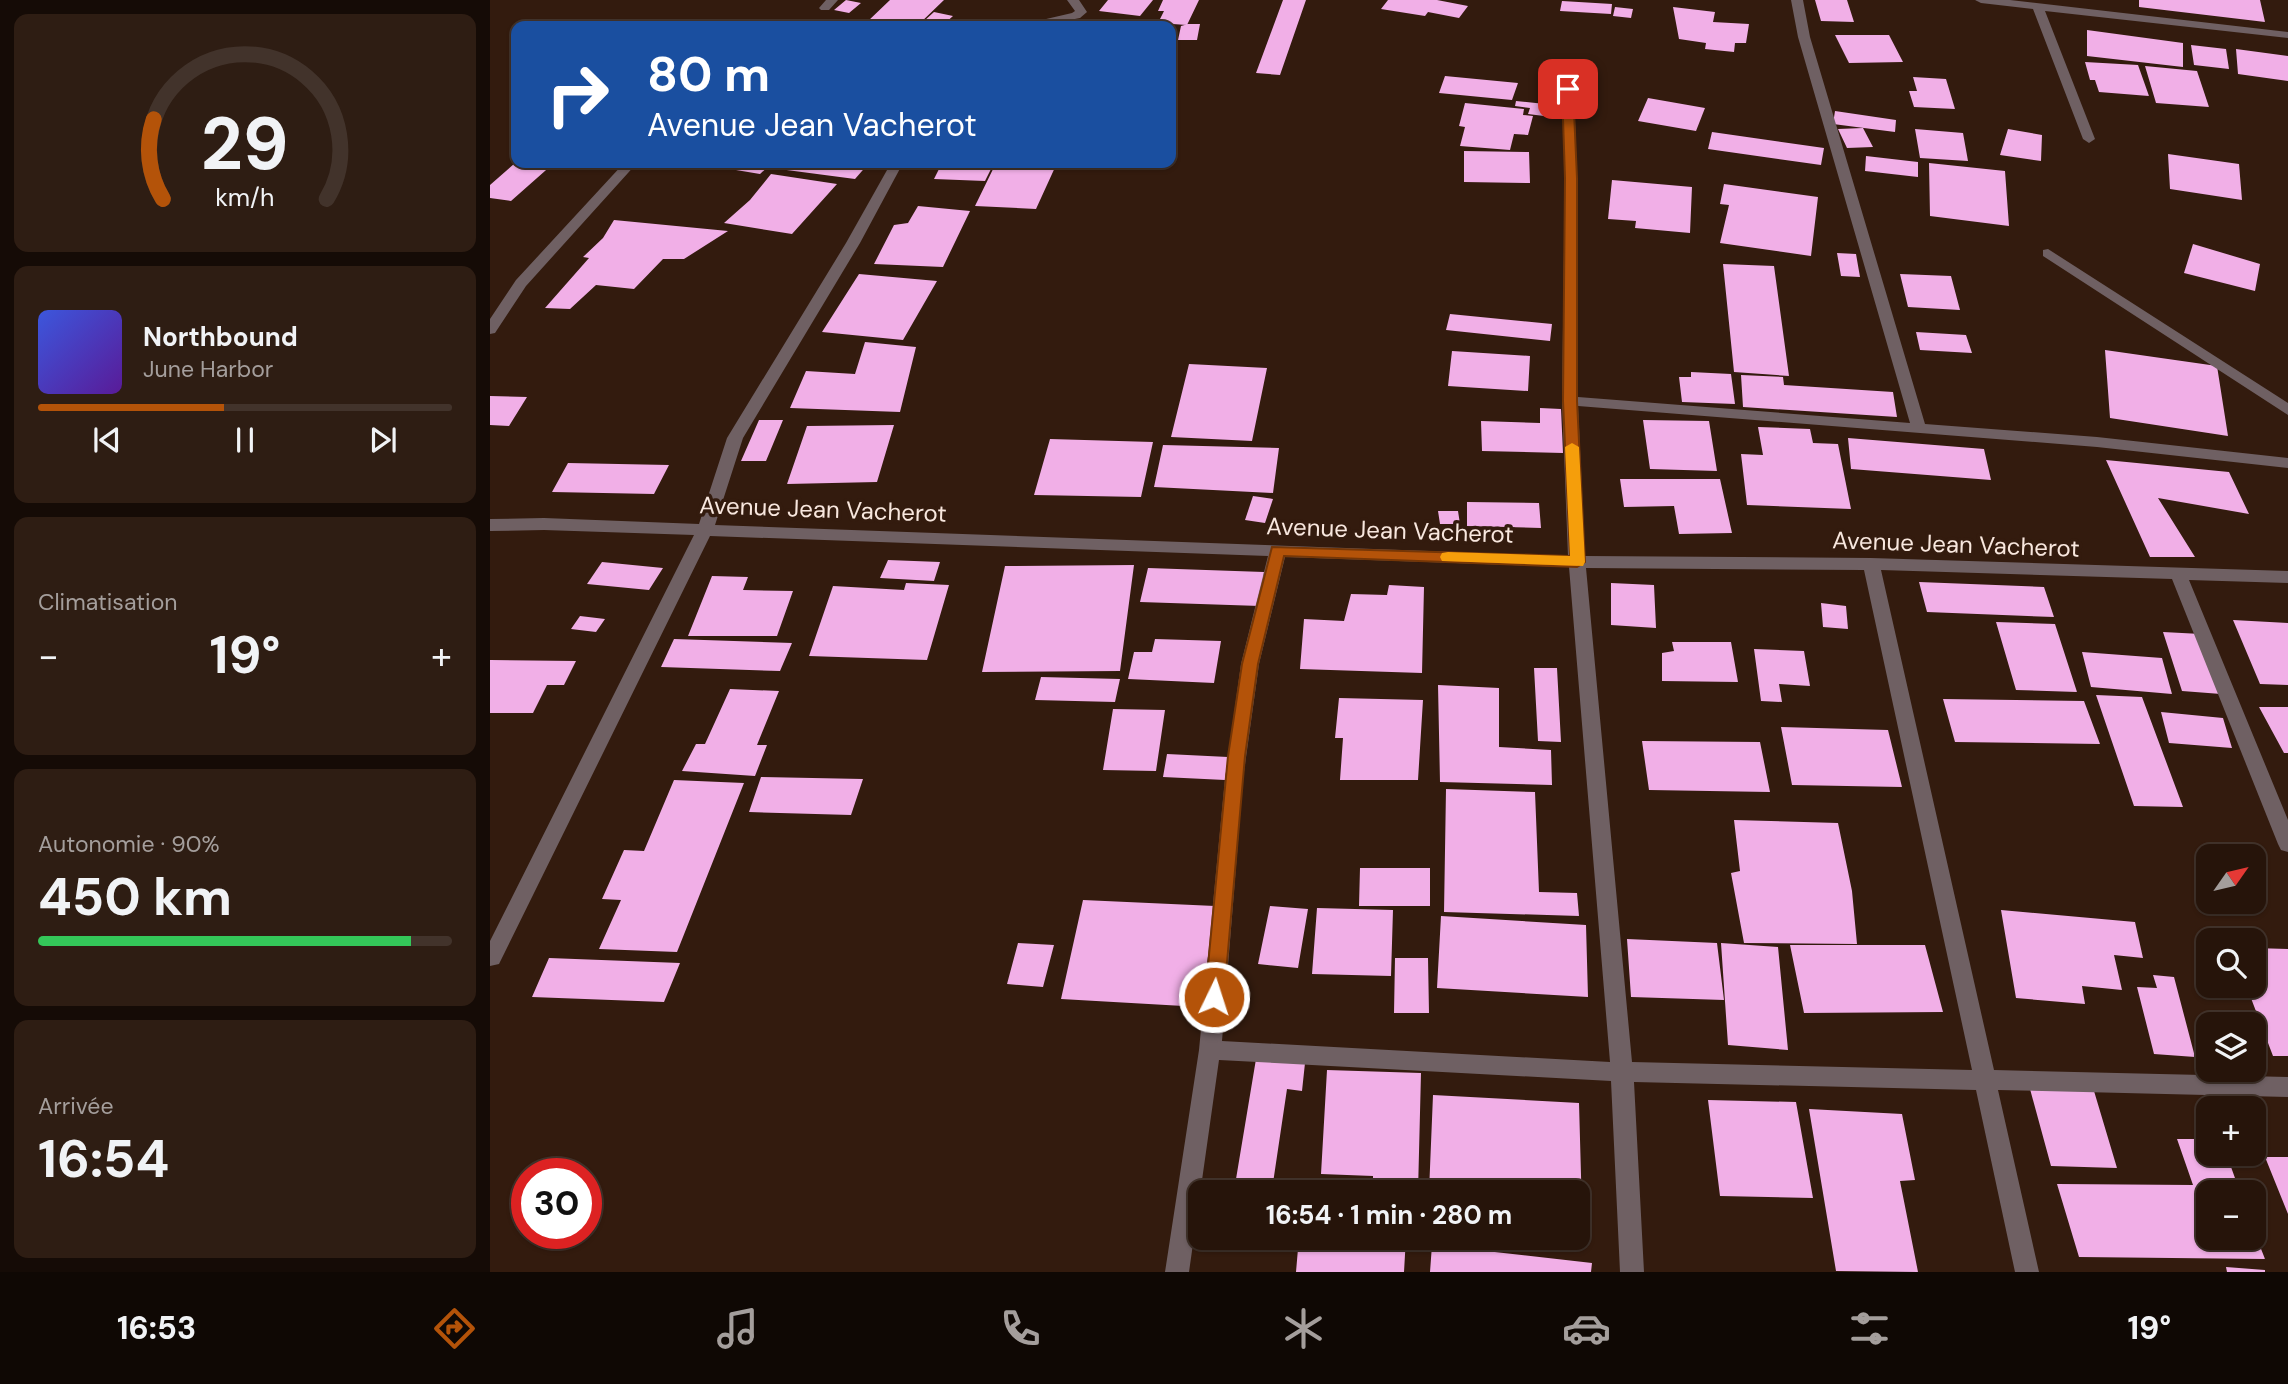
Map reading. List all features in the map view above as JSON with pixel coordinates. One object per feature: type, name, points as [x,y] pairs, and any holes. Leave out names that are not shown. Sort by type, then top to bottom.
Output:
[{"type":"street","points":[[1049,21],[1076,16],[1081,12],[1073,0]]},
{"type":"street","points":[[1797,0],[1804,37],[1919,428]]},
{"type":"street","points":[[1981,0],[2288,34]]},
{"type":"street","points":[[2038,7],[2089,139]]},
{"type":"street","points":[[1568,89],[1571,178],[1570,401],[1577,562],[1622,1072],[1632,1272]]},
{"type":"street","points":[[490,330],[521,283],[626,168]]},
{"type":"street","points":[[492,958],[705,530],[735,438],[853,243],[894,168]]},
{"type":"street","points":[[2048,253],[2288,410]]},
{"type":"street","points":[[1570,401],[2097,442],[2288,463]]},
{"type":"street","name":"Avenue Jean Vacherot","points":[[490,525],[544,524],[1577,562],[1871,564],[2179,576],[2288,577]]},
{"type":"street","points":[[1177,1272],[1210,1050],[1234,779],[1250,664],[1278,551]]},
{"type":"street","points":[[1871,564],[2027,1272]]},
{"type":"street","points":[[2179,576],[2288,845]]},
{"type":"street","points":[[1210,1050],[1622,1072],[2288,1087]]},
{"type":"building","points":[[846,0],[861,3],[849,13],[834,10]]},
{"type":"building","points":[[890,0],[944,0],[922,21],[868,21]]},
{"type":"building","points":[[1108,0],[1153,0],[1140,16],[1099,11]]},
{"type":"building","points":[[1163,0],[1199,0],[1187,25],[1176,24],[1176,21],[1159,21],[1164,11],[1158,11]]},
{"type":"building","points":[[1283,0],[1306,0],[1280,75],[1256,73]]},
{"type":"building","points":[[1388,0],[1437,0],[1468,6],[1459,18],[1428,12],[1425,16],[1381,9]]},
{"type":"building","points":[[1815,0],[1847,0],[1854,22],[1821,21]]},
{"type":"building","points":[[2139,0],[2260,0],[2265,22],[2139,7]]},
{"type":"building","points":[[1562,1],[1612,4],[1611,14],[1560,11]]},
{"type":"building","points":[[1615,7],[1633,9],[1631,18],[1613,16]]},
{"type":"building","points":[[1673,7],[1715,12],[1713,22],[1749,24],[1746,43],[1735,43],[1734,52],[1705,49],[1706,43],[1679,39]]},
{"type":"building","points":[[934,12],[953,16],[947,21],[924,21]]},
{"type":"building","points":[[1200,24],[1197,40],[1178,40],[1181,26]]},
{"type":"building","points":[[2087,30],[2183,43],[2183,67],[2087,56]]},
{"type":"building","points":[[1835,35],[1889,35],[1903,62],[1849,63]]},
{"type":"building","points":[[2191,45],[2226,49],[2229,69],[2194,65]]},
{"type":"building","points":[[2236,49],[2288,56],[2288,81],[2238,74]]},
{"type":"building","points":[[2085,62],[2138,65],[2149,96],[2099,92],[2095,80],[2090,80]]},
{"type":"building","points":[[2145,66],[2197,71],[2209,107],[2156,103]]},
{"type":"building","points":[[1445,76],[1518,83],[1512,100],[1439,93]]},
{"type":"building","points":[[1913,77],[1946,79],[1955,109],[1914,107],[1909,91],[1917,91]]},
{"type":"building","points":[[1648,98],[1705,108],[1696,131],[1638,121]]},
{"type":"building","points":[[1516,101],[1564,106],[1560,118],[1528,114],[1530,108],[1515,106]]},
{"type":"building","points":[[1465,103],[1524,109],[1523,115],[1533,116],[1528,135],[1514,134],[1510,150],[1460,146],[1465,127],[1459,126]]},
{"type":"building","points":[[1835,111],[1896,120],[1895,132],[1833,124]]},
{"type":"building","points":[[1863,128],[1873,147],[1847,148],[1838,129]]},
{"type":"building","points":[[1915,129],[1963,133],[1968,161],[1920,158]]},
{"type":"building","points":[[2008,129],[2042,135],[2041,161],[2000,155]]},
{"type":"building","points":[[1712,132],[1824,148],[1821,165],[1708,149]]},
{"type":"building","points":[[1464,151],[1529,152],[1530,183],[1464,182]]},
{"type":"building","points":[[2168,154],[2239,164],[2242,200],[2170,189]]},
{"type":"building","points":[[1866,156],[1918,162],[1918,177],[1865,171]]},
{"type":"building","points":[[1929,163],[2005,171],[2009,226],[1930,216]]},
{"type":"building","points":[[511,167],[548,168],[511,201],[490,198],[490,185]]},
{"type":"building","points":[[724,168],[767,168],[760,174]]},
{"type":"building","points":[[780,168],[865,168],[855,179]]},
{"type":"building","points":[[940,168],[992,168],[985,181],[934,179]]},
{"type":"building","points":[[994,168],[1055,168],[1036,209],[975,206]]},
{"type":"building","points":[[771,174],[837,184],[792,234],[724,223],[750,200]]},
{"type":"building","points":[[1612,180],[1692,187],[1690,233],[1635,228],[1636,221],[1608,219]]},
{"type":"building","points":[[1724,184],[1818,197],[1811,256],[1720,243],[1729,205],[1720,204]]},
{"type":"building","points":[[918,206],[970,211],[943,267],[874,264],[894,225],[908,223]]},
{"type":"building","points":[[614,220],[728,231],[684,259],[663,259],[634,289],[596,285],[570,309],[545,308],[589,258],[583,257],[603,238]]},
{"type":"building","points":[[2193,244],[2260,264],[2255,291],[2184,273]]},
{"type":"building","points":[[1837,253],[1856,254],[1860,277],[1841,276]]},
{"type":"building","points":[[1723,264],[1774,266],[1789,376],[1734,372]]},
{"type":"building","points":[[859,274],[937,281],[903,340],[822,332]]},
{"type":"building","points":[[1900,274],[1951,276],[1960,310],[1908,307]]},
{"type":"building","points":[[1450,314],[1552,324],[1550,341],[1446,330]]},
{"type":"building","points":[[1916,332],[1966,335],[1972,353],[1920,350]]},
{"type":"building","points":[[865,342],[916,347],[900,412],[790,408],[806,371],[855,374]]},
{"type":"building","points":[[2105,350],[2217,366],[2228,436],[2110,418]]},
{"type":"building","points":[[1452,351],[1530,356],[1528,391],[1448,386]]},
{"type":"building","points":[[1189,364],[1267,368],[1252,441],[1171,437]]},
{"type":"building","points":[[1691,372],[1731,374],[1735,404],[1682,402],[1679,377],[1691,377]]},
{"type":"building","points":[[1741,375],[1783,377],[1784,385],[1893,392],[1897,417],[1743,407]]},
{"type":"building","points":[[490,396],[527,397],[509,426],[490,425]]},
{"type":"building","points":[[1540,408],[1561,409],[1563,453],[1482,451],[1481,421],[1540,423]]},
{"type":"building","points":[[759,420],[783,420],[766,461],[741,461]]},
{"type":"building","points":[[1643,420],[1709,421],[1717,471],[1650,469]]},
{"type":"building","points":[[894,425],[877,482],[787,484],[807,426]]},
{"type":"building","points":[[1758,427],[1810,429],[1813,443],[1838,444],[1851,509],[1747,505],[1741,454],[1763,455]]},
{"type":"building","points":[[1848,438],[1984,449],[1991,480],[1851,469]]},
{"type":"building","points":[[1050,439],[1153,442],[1141,497],[1034,495]]},
{"type":"building","points":[[1163,445],[1279,448],[1273,493],[1154,487]]},
{"type":"building","points":[[2106,460],[2229,472],[2249,514],[2158,498],[2195,557],[2150,557]]},
{"type":"building","points":[[568,463],[669,465],[654,494],[552,492]]},
{"type":"building","points":[[1620,479],[1720,479],[1732,533],[1679,534],[1674,506],[1624,507]]},
{"type":"building","points":[[1253,496],[1273,499],[1265,523],[1245,520]]},
{"type":"building","points":[[1467,502],[1539,503],[1541,528],[1467,526]]},
{"type":"building","points":[[1438,511],[1458,511],[1460,524],[1440,524]]},
{"type":"building","points":[[888,560],[940,562],[934,581],[880,578]]},
{"type":"building","points":[[602,562],[663,568],[649,590],[587,584]]},
{"type":"building","points":[[1134,565],[1120,671],[982,672],[1005,566]]},
{"type":"building","points":[[1148,568],[1264,572],[1260,606],[1140,602]]},
{"type":"building","points":[[712,576],[748,577],[743,590],[793,591],[777,636],[688,636]]},
{"type":"building","points":[[1919,582],[2044,587],[2054,617],[1927,612]]},
{"type":"building","points":[[906,583],[949,585],[927,660],[809,656],[833,586],[904,590]]},
{"type":"building","points":[[1611,583],[1654,585],[1656,628],[1611,625]]},
{"type":"building","points":[[1389,585],[1424,587],[1422,673],[1300,669],[1304,619],[1344,621],[1351,594],[1387,595]]},
{"type":"building","points":[[1821,603],[1846,606],[1848,629],[1823,627]]},
{"type":"building","points":[[580,616],[605,619],[596,632],[571,629]]},
{"type":"building","points":[[2233,620],[2288,623],[2288,685],[2260,684]]},
{"type":"building","points":[[1996,622],[2055,624],[2077,692],[2016,690]]},
{"type":"building","points":[[2163,632],[2201,634],[2221,694],[2182,691]]},
{"type":"building","points":[[674,639],[792,643],[780,671],[661,667]]},
{"type":"building","points":[[1155,639],[1221,641],[1214,683],[1128,679],[1134,652],[1152,652]]},
{"type":"building","points":[[1672,642],[1731,642],[1738,682],[1662,681],[1662,653],[1674,651]]},
{"type":"building","points":[[1754,649],[1804,651],[1810,686],[1779,684],[1782,702],[1761,701]]},
{"type":"building","points":[[2082,652],[2162,658],[2172,694],[2091,687]]},
{"type":"building","points":[[490,660],[576,661],[564,685],[547,685],[533,713],[490,713]]},
{"type":"building","points":[[1534,668],[1557,668],[1561,742],[1538,741]]},
{"type":"building","points":[[1041,677],[1120,679],[1115,702],[1035,700]]},
{"type":"building","points":[[1438,685],[1499,688],[1499,747],[1551,750],[1552,785],[1440,782]]},
{"type":"building","points":[[730,689],[779,691],[757,745],[767,745],[755,776],[682,771],[696,744],[705,744]]},
{"type":"building","points":[[2096,695],[2142,697],[2183,807],[2134,806]]},
{"type":"building","points":[[1339,698],[1423,700],[1418,780],[1340,780],[1343,738],[1335,738]]},
{"type":"building","points":[[1943,699],[2084,701],[2100,744],[1955,742]]},
{"type":"building","points":[[2259,707],[2288,707],[2288,753],[2284,753]]},
{"type":"building","points":[[1113,709],[1165,710],[1156,771],[1103,770]]},
{"type":"building","points":[[2161,712],[2223,718],[2232,748],[2169,743]]},
{"type":"building","points":[[1781,727],[1888,730],[1902,787],[1792,785]]},
{"type":"building","points":[[1642,741],[1760,742],[1770,792],[1649,790]]},
{"type":"building","points":[[1167,754],[1228,757],[1225,780],[1163,777]]},
{"type":"building","points":[[761,777],[863,779],[851,815],[749,812]]},
{"type":"building","points":[[674,780],[744,783],[677,952],[599,949],[621,900],[602,899],[624,850],[644,851]]},
{"type":"building","points":[[1446,789],[1535,792],[1539,892],[1577,893],[1579,916],[1444,912]]},
{"type":"building","points":[[1734,820],[1838,823],[1852,891],[1857,944],[1744,943],[1731,873],[1740,871]]},
{"type":"building","points":[[1360,868],[1430,868],[1430,906],[1359,906]]},
{"type":"building","points":[[1083,900],[1215,906],[1201,1007],[1061,999]]},
{"type":"building","points":[[1270,906],[1308,909],[1298,968],[1258,964]]},
{"type":"building","points":[[1317,908],[1393,910],[1391,976],[1312,974]]},
{"type":"building","points":[[2001,910],[2135,922],[2143,958],[2114,955],[2122,990],[2082,986],[2085,1004],[2016,998]]},
{"type":"building","points":[[1441,916],[1586,925],[1588,997],[1437,988]]},
{"type":"building","points":[[1627,939],[1717,943],[1724,1000],[1631,997]]},
{"type":"building","points":[[1018,943],[1054,945],[1043,987],[1007,984]]},
{"type":"building","points":[[1721,943],[1778,947],[1788,1050],[1728,1045]]},
{"type":"building","points":[[1790,945],[1925,945],[1943,1012],[1804,1013]]},
{"type":"building","points":[[2266,948],[2288,949],[2288,1056],[2273,1056],[2266,1038],[2266,1012],[2256,1012],[2251,998],[2266,998]]},
{"type":"building","points":[[549,958],[680,963],[664,1002],[532,997]]},
{"type":"building","points":[[1395,958],[1428,958],[1429,1013],[1394,1013]]},
{"type":"building","points":[[2153,975],[2174,977],[2195,1057],[2154,1054],[2137,987],[2157,988]]},
{"type":"building","points":[[1256,1059],[1305,1063],[1302,1091],[1287,1089],[1273,1180],[1236,1179]]},
{"type":"building","points":[[1327,1070],[1421,1073],[1418,1180],[1373,1180],[1373,1176],[1321,1174]]},
{"type":"building","points":[[2030,1089],[2094,1091],[2117,1168],[2051,1166]]},
{"type":"building","points":[[1433,1095],[1579,1103],[1581,1180],[1429,1180]]},
{"type":"building","points":[[1708,1100],[1796,1102],[1813,1198],[1720,1196]]},
{"type":"building","points":[[1809,1109],[1902,1114],[1915,1180],[1900,1181],[1918,1272],[1836,1271]]},
{"type":"building","points":[[2177,1139],[2196,1139],[2196,1166],[2231,1166],[2236,1180],[2196,1180],[2196,1250],[2261,1250],[2265,1259],[2079,1257],[2057,1184],[2193,1185]]},
{"type":"building","points":[[2266,1157],[2288,1157],[2288,1214],[2266,1159]]},
{"type":"building","points":[[1298,1250],[1405,1250],[1404,1272],[1296,1272]]},
{"type":"building","points":[[1432,1250],[1476,1250],[1592,1263],[1591,1272],[1430,1272]]},
{"type":"building","points":[[2226,1267],[2265,1270],[2265,1272],[2227,1272]]},
{"type":"slow traffic","points":[[1448,557],[1577,562],[1572,447]]},
{"type":"route","points":[[1214,997],[1234,779],[1250,664],[1278,551],[1577,562],[1570,401],[1571,178],[1568,89]]}]
